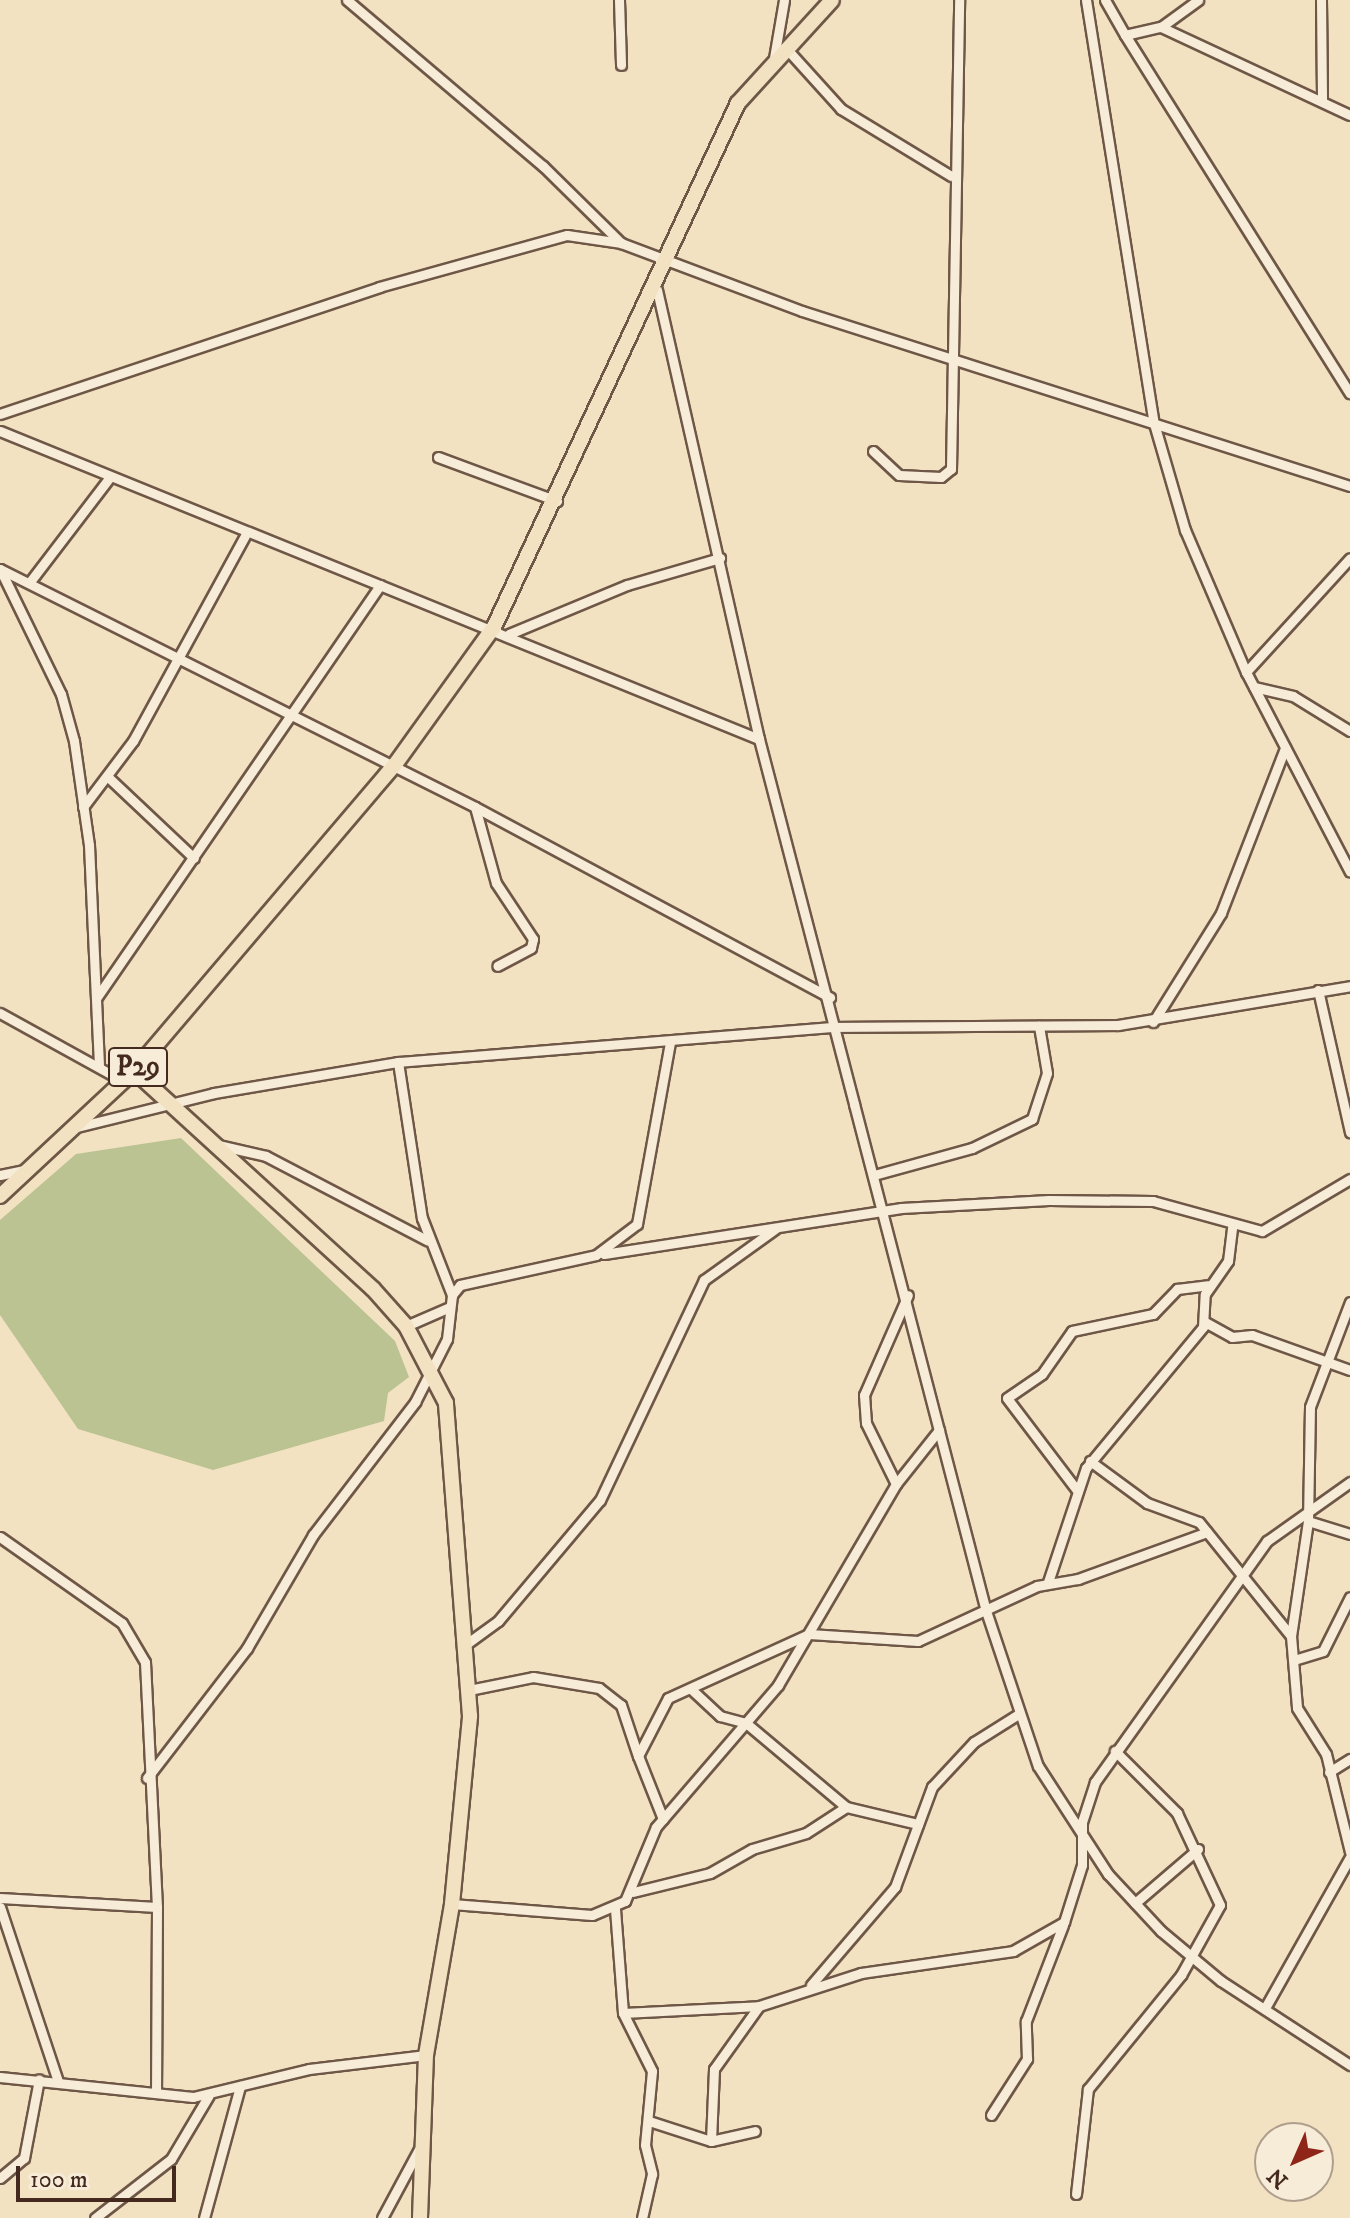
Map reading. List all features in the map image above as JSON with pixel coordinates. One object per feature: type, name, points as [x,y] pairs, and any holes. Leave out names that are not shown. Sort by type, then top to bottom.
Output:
[{"type":"main road","name":"P29","points":[[420,2218],[419,2149],[426,2055],[452,1904],[469,1690],[469,1642],[455,1472],[434,1371],[406,1326],[218,1145],[173,1105],[129,1076],[394,766],[494,627],[657,290],[738,103],[824,3]]},
{"type":"main road","points":[[0,1196],[129,1076]]},
{"type":"street","points":[[347,0],[543,166],[621,243]]},
{"type":"street","points":[[619,0],[621,65]]},
{"type":"street","points":[[774,58],[784,0]]},
{"type":"street","points":[[873,451],[899,475],[947,474],[954,359],[951,176],[959,0]]},
{"type":"street","points":[[1086,0],[1153,420],[1185,530],[1246,672],[1348,865]]},
{"type":"street","points":[[1105,0],[1350,393]]},
{"type":"street","points":[[1125,35],[1161,27],[1198,0]]},
{"type":"street","points":[[1321,0],[1322,101]]},
{"type":"street","points":[[1161,27],[1350,115]]},
{"type":"street","points":[[785,46],[841,109],[951,176]]},
{"type":"street","points":[[0,414],[567,235],[621,243],[954,359],[1153,420],[1350,486]]},
{"type":"street","points":[[657,290],[759,739],[908,1295],[986,1611],[1038,1766],[1084,1842],[1135,1903],[1189,1953],[1350,2065]]},
{"type":"street","points":[[0,431],[245,536],[494,627],[759,739]]},
{"type":"street","points":[[438,457],[557,501]]},
{"type":"street","points":[[29,583],[110,477]]},
{"type":"street","points":[[83,807],[108,777],[174,655],[245,536]]},
{"type":"street","points":[[509,634],[627,585],[720,558]]},
{"type":"street","points":[[1246,672],[1350,558]]},
{"type":"street","points":[[0,569],[475,807],[830,997]]},
{"type":"street","points":[[0,569],[61,694],[83,807],[99,1065]]},
{"type":"street","points":[[96,998],[296,715],[380,585]]},
{"type":"street","points":[[1254,687],[1293,696],[1350,731]]},
{"type":"street","points":[[1153,1022],[1221,913],[1285,748]]},
{"type":"street","points":[[108,777],[194,858]]},
{"type":"street","points":[[475,807],[496,883],[533,939],[531,948],[497,966]]},
{"type":"street","points":[[71,1128],[398,1062],[670,1043],[838,1027],[1153,1022],[1350,986]]},
{"type":"street","points":[[1318,990],[1350,1132]]},
{"type":"street","points":[[0,1013],[99,1065],[129,1076]]},
{"type":"street","points":[[874,1175],[972,1148],[1032,1119],[1047,1073],[1039,1026]]},
{"type":"street","points":[[596,1255],[637,1224],[670,1043]]},
{"type":"street","points":[[147,1778],[247,1648],[313,1535],[434,1371],[452,1295],[427,1240],[398,1062]]},
{"type":"street","points":[[218,1145],[266,1156],[427,1240]]},
{"type":"street","points":[[0,1175],[30,1169]]},
{"type":"street","points":[[452,1295],[473,1279],[596,1255],[884,1210],[1138,1199],[1232,1226],[1262,1231],[1350,1179]]},
{"type":"street","points":[[1048,1582],[1076,1489],[1090,1461],[1205,1322],[1208,1285],[1228,1261],[1232,1226]]},
{"type":"street","points":[[469,1642],[498,1621],[600,1500],[704,1280],[778,1227]]},
{"type":"street","points":[[1076,1489],[1007,1398],[1042,1374],[1072,1331],[1153,1314],[1177,1289],[1208,1285]]},
{"type":"street","points":[[896,1484],[866,1423],[864,1395],[908,1295]]},
{"type":"street","points":[[1265,2008],[1350,1854],[1329,1772],[1297,1708],[1291,1636],[1308,1516],[1307,1426],[1325,1358],[1350,1302]]},
{"type":"street","points":[[406,1326],[450,1307]]},
{"type":"street","points":[[1205,1322],[1232,1337],[1245,1333],[1325,1358],[1350,1370]]},
{"type":"street","points":[[452,1904],[592,1915],[615,1909],[633,1892],[663,1819],[746,1723],[809,1634],[896,1484],[939,1430]]},
{"type":"street","points":[[1090,1461],[1147,1503],[1207,1532],[1291,1636]]},
{"type":"street","points":[[991,2115],[1027,2059],[1026,2021],[1064,1922],[1084,1842],[1085,1805],[1115,1751],[1267,1541],[1308,1516],[1350,1482]]},
{"type":"street","points":[[1308,1516],[1350,1534]]},
{"type":"street","points":[[638,1756],[661,1706],[809,1634],[918,1641],[1048,1582],[1078,1579],[1207,1532]]},
{"type":"street","points":[[0,1537],[137,1642],[145,1662],[147,1778],[157,1907],[156,2093]]},
{"type":"street","points":[[1294,1660],[1323,1651],[1350,1597]]},
{"type":"street","points":[[469,1690],[533,1677],[599,1688],[621,1705],[663,1819]]},
{"type":"street","points":[[691,1689],[720,1716],[746,1723],[846,1807],[918,1824]]},
{"type":"street","points":[[810,1986],[895,1887],[932,1787],[974,1742],[1020,1713]]},
{"type":"street","points":[[1076,2194],[1088,2089],[1181,1975],[1189,1953],[1220,1905],[1198,1849],[1177,1813],[1115,1751]]},
{"type":"street","points":[[1329,1772],[1350,1759]]},
{"type":"street","points":[[633,1892],[710,1873],[752,1849],[806,1833],[846,1807]]},
{"type":"street","points":[[1135,1903],[1198,1849]]},
{"type":"street","points":[[0,1898],[157,1907]]},
{"type":"street","points":[[0,1907],[58,2081]]},
{"type":"street","points":[[615,1909],[623,2013],[652,2071],[649,2121],[652,2174],[642,2218]]},
{"type":"street","points":[[623,2013],[759,2006],[810,1986],[1013,1951],[1064,1922]]},
{"type":"street","points":[[711,2141],[714,2069],[759,2006]]},
{"type":"street","points":[[0,2077],[156,2093],[209,2095],[240,2086],[426,2055]]},
{"type":"street","points":[[0,2178],[24,2158],[39,2079]]},
{"type":"street","points":[[204,2218],[240,2086]]},
{"type":"street","points":[[95,2218],[171,2159],[209,2095]]},
{"type":"street","points":[[649,2121],[711,2141],[755,2131]]},
{"type":"street","points":[[382,2218],[419,2149]]},
{"type":"green space","points":[[181,1138],[395,1341],[409,1377],[388,1393],[384,1421],[213,1470],[78,1429],[0,1315],[0,1220],[76,1154]]}]
